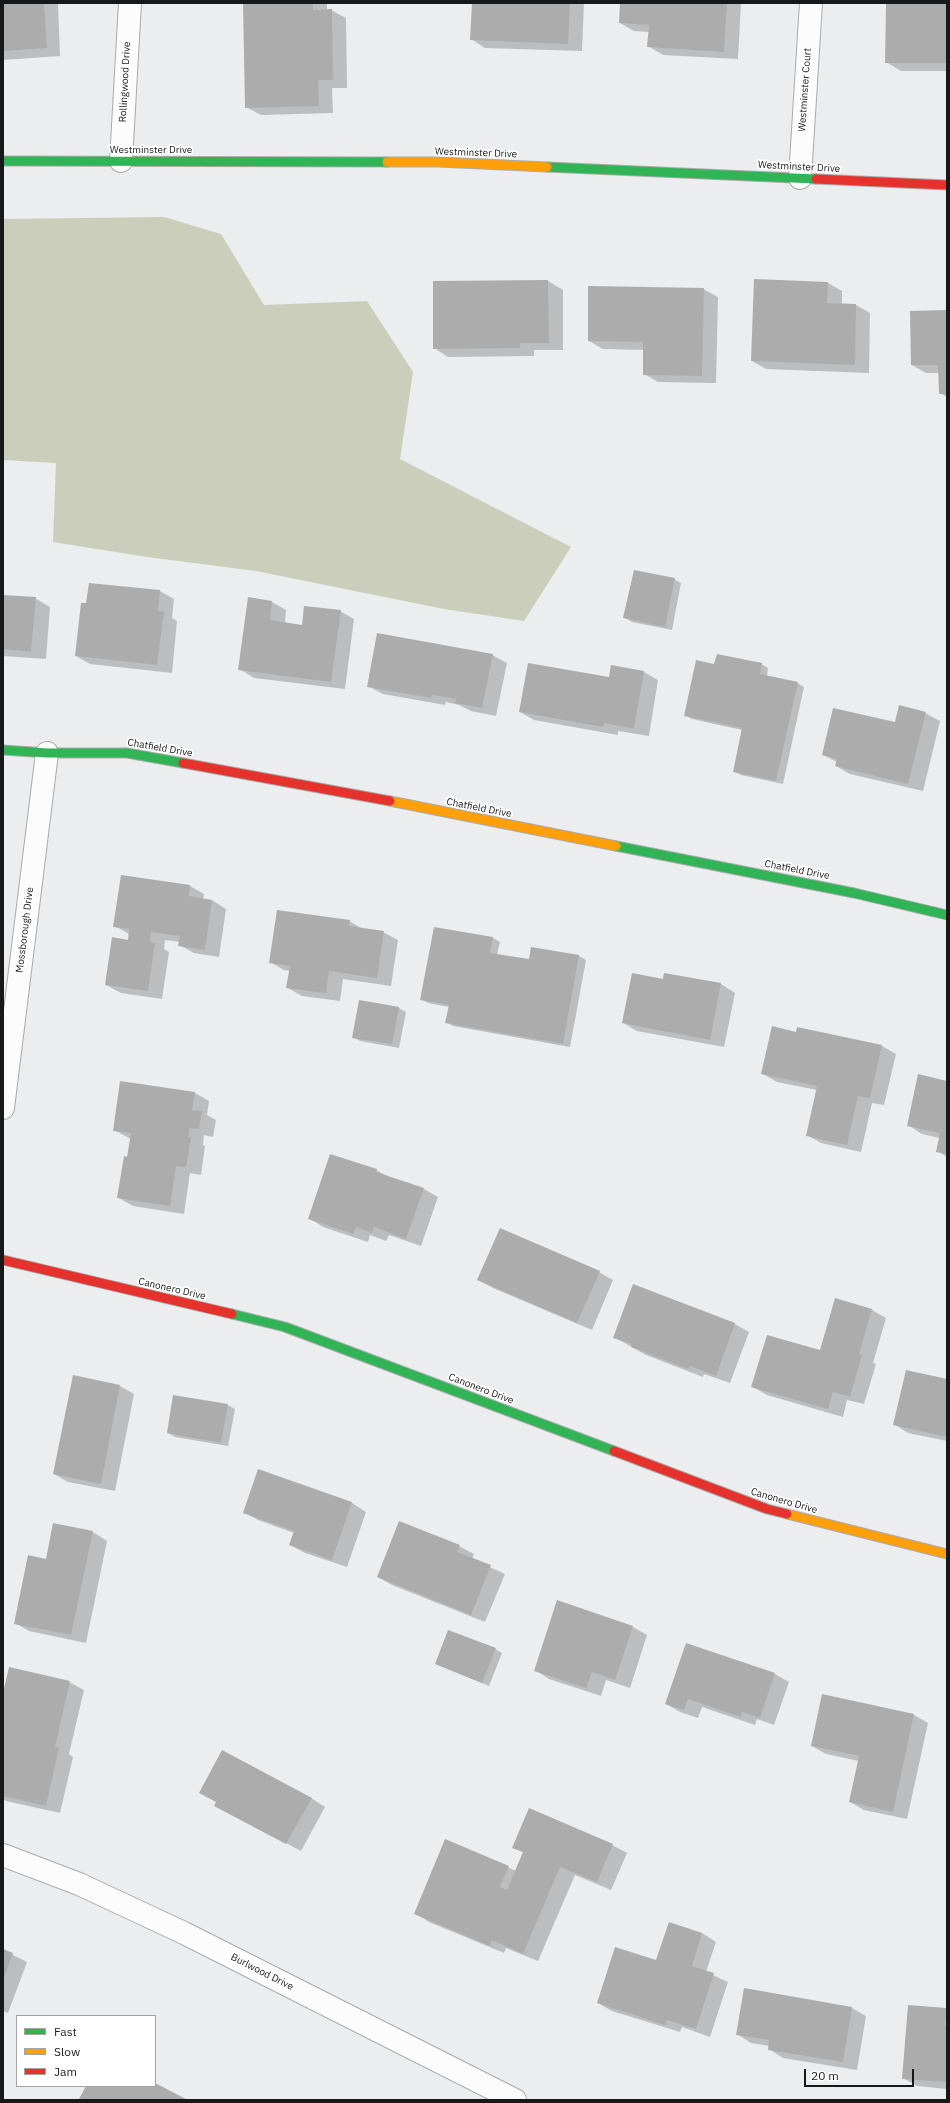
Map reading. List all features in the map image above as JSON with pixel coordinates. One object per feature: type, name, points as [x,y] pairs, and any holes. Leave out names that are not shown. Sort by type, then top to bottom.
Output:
[{"type":"street","name":"Rollingwood Drive","points":[[121,160],[130,3]]},
{"type":"street","name":"Westminster Court","points":[[800,178],[811,3]]},
{"type":"street","name":"Westminster Drive","points":[[3,161],[121,160],[438,162],[947,185]]},
{"type":"street","name":"Chatfield Drive","points":[[3,750],[47,753],[126,753],[434,810],[847,892],[947,914]]},
{"type":"street","name":"Mossborough Drive","points":[[3,1108],[47,753]]},
{"type":"street","name":"Canonero Drive","points":[[3,1260],[285,1327],[767,1509],[947,1554]]},
{"type":"street","name":"Burlwood Drive","points":[[3,1855],[79,1884],[184,1933],[515,2100]]},
{"type":"green space","points":[[164,217],[221,234],[264,305],[367,301],[413,372],[400,459],[571,547],[524,621],[444,609],[256,571],[147,557],[53,542],[56,463],[3,460],[3,219]]},
{"type":"building","points":[[3,3],[44,3],[47,48],[3,51]]},
{"type":"building","points":[[243,3],[313,3],[313,10],[332,9],[333,80],[318,80],[319,106],[245,108]]},
{"type":"building","points":[[472,3],[570,3],[568,44],[470,40]]},
{"type":"building","points":[[620,3],[727,3],[724,52],[647,47],[649,25],[619,23]]},
{"type":"building","points":[[886,3],[947,3],[947,63],[885,63]]},
{"type":"building","points":[[754,279],[828,282],[827,303],[856,304],[855,365],[751,361]]},
{"type":"building","points":[[548,280],[549,343],[520,343],[520,348],[433,349],[433,281]]},
{"type":"building","points":[[588,286],[704,288],[702,376],[643,375],[643,342],[588,341]]},
{"type":"building","points":[[947,310],[947,394],[939,394],[938,365],[911,365],[910,311]]},
{"type":"building","points":[[634,570],[675,578],[665,627],[623,618]]},
{"type":"building","points":[[89,583],[160,590],[158,611],[164,612],[157,665],[75,656],[81,603],[86,603]]},
{"type":"building","points":[[3,595],[36,597],[31,652],[3,649]]},
{"type":"building","points":[[248,597],[272,601],[270,620],[302,625],[304,606],[341,610],[331,682],[238,670]]},
{"type":"building","points":[[377,633],[493,654],[482,708],[455,703],[456,699],[432,695],[431,698],[367,687]]},
{"type":"building","points":[[717,654],[762,663],[760,674],[798,682],[776,781],[733,772],[742,728],[684,716],[696,660],[714,664]]},
{"type":"building","points":[[528,663],[609,677],[611,665],[644,671],[634,729],[604,723],[603,727],[519,712]]},
{"type":"building","points":[[899,705],[926,712],[908,784],[835,766],[837,759],[822,755],[833,708],[895,722]]},
{"type":"building","points":[[121,875],[190,885],[189,896],[212,900],[205,950],[178,946],[180,936],[151,932],[150,942],[155,943],[148,991],[105,985],[112,937],[128,940],[129,929],[113,927]]},
{"type":"building","points":[[277,910],[350,920],[349,926],[384,931],[377,978],[329,971],[326,993],[286,988],[290,966],[269,963]]},
{"type":"building","points":[[434,927],[493,937],[490,953],[529,959],[531,947],[579,955],[563,1044],[445,1023],[449,1005],[420,1000]]},
{"type":"building","points":[[632,973],[663,979],[664,973],[721,983],[710,1040],[622,1023]]},
{"type":"building","points":[[359,1000],[399,1007],[392,1044],[352,1038]]},
{"type":"building","points":[[772,1026],[796,1032],[797,1027],[882,1045],[870,1098],[858,1096],[847,1145],[806,1136],[817,1086],[761,1074]]},
{"type":"building","points":[[918,1074],[947,1081],[947,1154],[936,1152],[940,1133],[907,1126]]},
{"type":"building","points":[[120,1081],[195,1092],[192,1110],[202,1111],[199,1129],[190,1128],[188,1137],[191,1137],[186,1167],[176,1166],[170,1206],[117,1198],[124,1156],[127,1157],[131,1133],[113,1131]]},
{"type":"building","points":[[330,1154],[377,1169],[376,1172],[424,1188],[406,1239],[374,1227],[372,1233],[356,1227],[353,1234],[308,1219]]},
{"type":"building","points":[[500,1228],[600,1271],[577,1323],[477,1280]]},
{"type":"building","points":[[633,1284],[735,1323],[716,1376],[690,1366],[688,1369],[631,1347],[632,1344],[613,1338]]},
{"type":"building","points":[[835,1298],[872,1309],[859,1354],[862,1355],[850,1397],[833,1392],[828,1409],[751,1387],[767,1335],[820,1350]]},
{"type":"building","points":[[906,1370],[947,1379],[947,1437],[893,1425]]},
{"type":"building","points":[[73,1375],[120,1385],[101,1484],[53,1474]]},
{"type":"building","points":[[173,1395],[228,1404],[221,1443],[167,1433]]},
{"type":"building","points":[[258,1469],[352,1502],[332,1560],[289,1545],[294,1531],[243,1513]]},
{"type":"building","points":[[399,1521],[460,1545],[457,1552],[491,1565],[471,1615],[377,1577]]},
{"type":"building","points":[[53,1523],[93,1531],[71,1635],[14,1624],[28,1555],[46,1559]]},
{"type":"building","points":[[557,1600],[633,1626],[615,1680],[592,1672],[586,1688],[534,1671]]},
{"type":"building","points":[[448,1630],[496,1648],[482,1683],[435,1664]]},
{"type":"building","points":[[686,1643],[775,1673],[760,1718],[742,1712],[741,1717],[688,1699],[684,1710],[665,1704]]},
{"type":"building","points":[[9,1667],[70,1681],[55,1747],[59,1748],[46,1806],[3,1796],[3,1693]]},
{"type":"building","points":[[822,1694],[914,1714],[893,1812],[849,1802],[859,1756],[811,1746]]},
{"type":"building","points":[[222,1750],[312,1798],[286,1844],[214,1806],[216,1802],[199,1793]]},
{"type":"building","points":[[529,1808],[613,1844],[597,1882],[560,1867],[523,1954],[492,1940],[490,1946],[414,1914],[445,1839],[509,1866],[500,1887],[507,1890],[523,1852],[512,1848]]},
{"type":"building","points":[[669,1922],[702,1933],[692,1966],[714,1973],[696,2029],[667,2020],[665,2025],[597,2003],[615,1947],[656,1960]]},
{"type":"building","points":[[3,1949],[13,1953],[3,1980]]},
{"type":"building","points":[[744,1988],[852,2007],[843,2062],[768,2050],[769,2040],[736,2035]]},
{"type":"building","points":[[908,2005],[946,2008],[945,2025],[947,2025],[947,2082],[902,2079]]},
{"type":"building","points":[[156,2084],[188,2100],[79,2099],[85,2087],[156,2087]]},
{"type":"traffic: fast","points":[[3,161],[387,162]]},
{"type":"traffic: fast","points":[[547,167],[816,179]]},
{"type":"traffic: fast","points":[[3,750],[47,753],[127,753],[183,763]]},
{"type":"traffic: fast","points":[[616,846],[854,893],[947,915]]},
{"type":"traffic: fast","points":[[232,1314],[285,1327],[614,1451]]},
{"type":"traffic: slow","points":[[387,162],[438,162],[547,167]]},
{"type":"traffic: slow","points":[[390,801],[616,846]]},
{"type":"traffic: slow","points":[[787,1514],[947,1554]]},
{"type":"traffic: jam","points":[[816,179],[947,185]]},
{"type":"traffic: jam","points":[[183,763],[390,801]]},
{"type":"traffic: jam","points":[[3,1260],[232,1314]]},
{"type":"traffic: jam","points":[[614,1451],[767,1509],[787,1514]]}]
